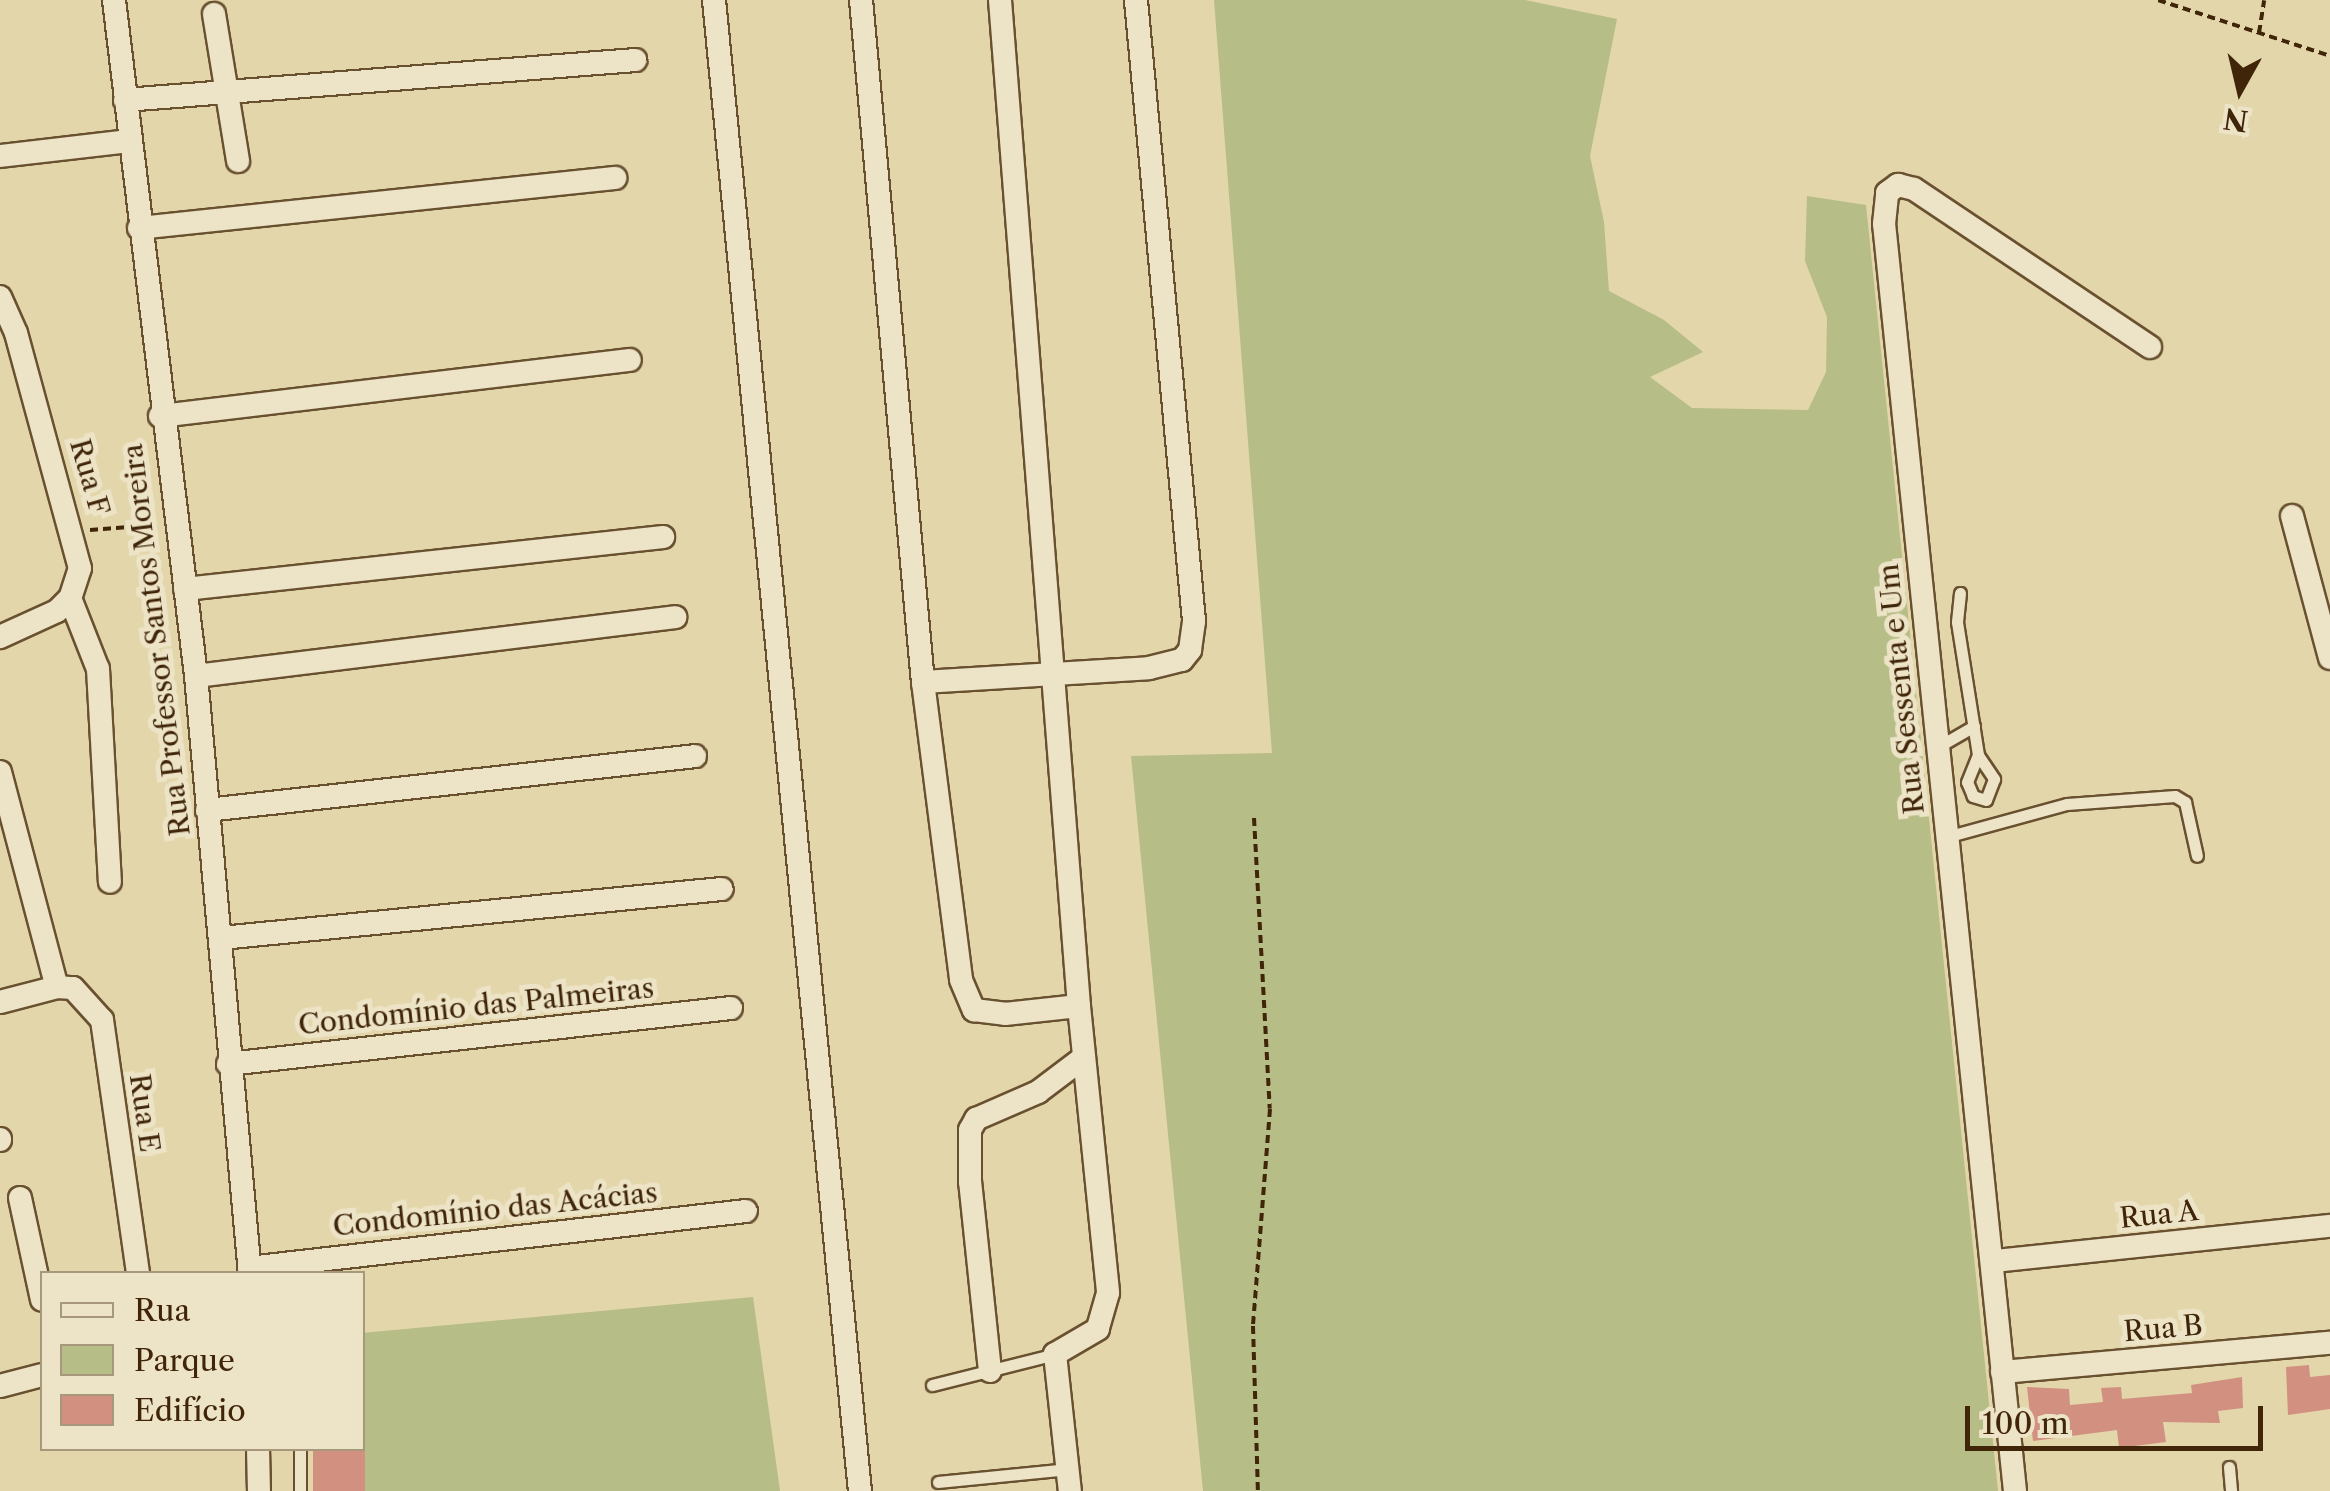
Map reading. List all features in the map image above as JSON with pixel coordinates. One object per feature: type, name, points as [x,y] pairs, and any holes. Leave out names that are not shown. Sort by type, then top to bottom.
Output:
[{"type":"street","name":"Rua Professor Santos Moreira","points":[[114,0],[160,416],[196,676],[228,1064],[250,1270]]},
{"type":"street","points":[[714,0],[860,1491]]},
{"type":"street","points":[[861,0],[923,682],[967,1002],[974,1010],[1005,1014],[1078,1006]]},
{"type":"street","points":[[1000,0],[1078,1006],[1108,1293],[1098,1329],[1055,1354],[1069,1480]]},
{"type":"street","points":[[923,682],[1171,665],[1182,660],[1194,636],[1136,0]]},
{"type":"street","points":[[214,14],[238,161]]},
{"type":"street","points":[[124,100],[635,60]]},
{"type":"street","points":[[0,156],[128,141]]},
{"type":"street","points":[[139,228],[615,178]]},
{"type":"street","name":"Rua Sessenta e Um","points":[[2015,1491],[1995,1261],[1936,748],[1884,224],[1887,193],[1898,185],[1914,189],[2150,347]]},
{"type":"street","name":"Rua F","points":[[0,297],[75,532],[80,568],[70,598]]},
{"type":"street","points":[[160,416],[630,360]]},
{"type":"street","points":[[2292,516],[2330,658]]},
{"type":"street","points":[[185,590],[664,537]]},
{"type":"street","points":[[0,637],[57,611],[70,598],[98,669],[110,882]]},
{"type":"street","points":[[196,676],[675,617]]},
{"type":"street","points":[[207,810],[695,756]]},
{"type":"street","points":[[0,772],[57,987],[0,1002]]},
{"type":"street","points":[[220,938],[722,888]]},
{"type":"street","name":"Rua E","points":[[57,987],[73,988],[102,1020],[138,1271]]},
{"type":"street","name":"Condomínio das Palmeiras","points":[[228,1064],[730,1008]]},
{"type":"street","points":[[990,1371],[970,1130],[976,1119],[1038,1092],[1083,1058]]},
{"type":"street","points":[[20,1198],[40,1291]]},
{"type":"street","name":"Condomínio das Acácias","points":[[250,1270],[746,1211]]},
{"type":"street","name":"Rua A","points":[[1995,1261],[2330,1226]]},
{"type":"street","name":"Rua B","points":[[2002,1372],[2330,1343]]},
{"type":"street","points":[[0,1386],[40,1376]]},
{"type":"street","points":[[258,1451],[259,1491]]},
{"type":"lane","points":[[1960,593],[1957,622],[1978,755]]},
{"type":"lane","points":[[1936,748],[1974,726]]},
{"type":"lane","points":[[1946,837],[2066,804],[2175,796],[2185,802],[2197,856]]},
{"type":"lane","points":[[932,1385],[1055,1354]]},
{"type":"lane","points":[[300,1451],[300,1491]]},
{"type":"lane","points":[[2229,1467],[2232,1491]]},
{"type":"lane","points":[[938,1482],[1069,1480]]},
{"type":"path","points":[[2158,0],[2330,56]]},
{"type":"path","points":[[2259,32],[2264,0]]},
{"type":"path","points":[[75,532],[176,523]]},
{"type":"path","points":[[1254,818],[1270,1109],[1253,1326],[1258,1491]]},
{"type":"green space","points":[[1214,0],[1525,0],[1617,19],[1590,156],[1604,222],[1609,291],[1664,320],[1703,352],[1650,377],[1692,408],[1808,410],[1826,372],[1827,317],[1805,261],[1807,196],[1866,205],[1998,1491],[1203,1491],[1131,756],[1272,753]]},
{"type":"green space","points":[[753,1297],[780,1491],[365,1491],[365,1333]]},
{"type":"building","points":[[2309,1365],[2310,1377],[2330,1375],[2330,1409],[2288,1415],[2286,1367]]},
{"type":"building","points":[[2242,1377],[2243,1408],[2218,1411],[2220,1423],[2163,1422],[2166,1442],[2119,1448],[2117,1430],[2033,1441],[2027,1387],[2069,1389],[2070,1405],[2103,1402],[2101,1388],[2121,1387],[2122,1399],[2192,1393],[2191,1385]]},
{"type":"building","points":[[313,1451],[365,1451],[365,1491],[313,1491]]}]
